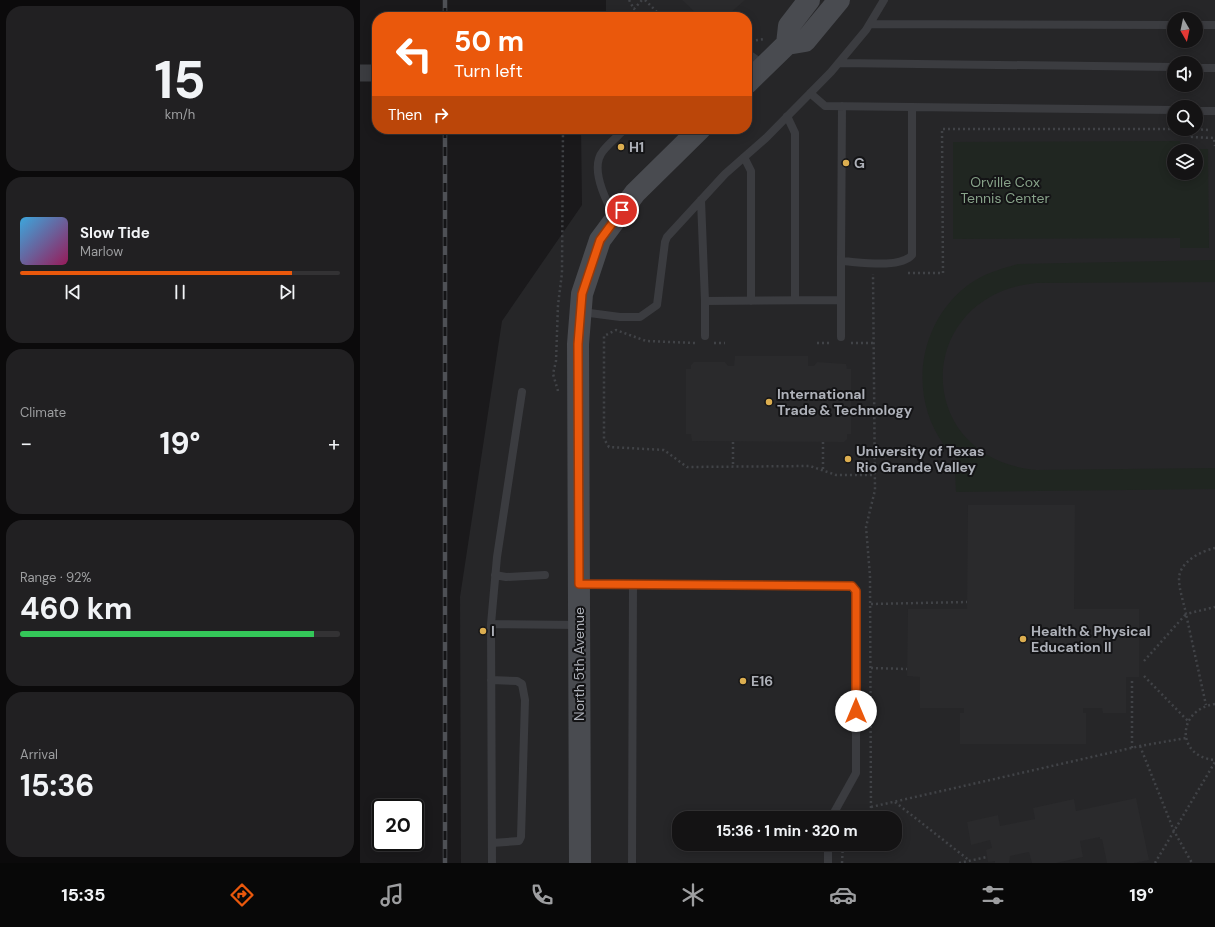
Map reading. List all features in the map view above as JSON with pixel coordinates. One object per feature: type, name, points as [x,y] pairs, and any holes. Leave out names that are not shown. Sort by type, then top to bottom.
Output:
[{"type":"street","points":[[787,44],[789,26],[809,0]]},
{"type":"street","points":[[752,78],[787,44],[805,40],[839,0]]},
{"type":"street","points":[[360,73],[372,73]]},
{"type":"street","name":"North 5th Avenue","points":[[580,863],[578,344],[582,294],[600,240],[635,193],[695,134]]},
{"type":"lane","points":[[581,312],[620,317],[640,317],[657,305],[665,242],[725,174],[744,158],[839,63],[870,24],[884,0]]},
{"type":"lane","points":[[870,24],[1167,25]]},
{"type":"lane","points":[[1203,25],[1215,25]]},
{"type":"lane","points":[[752,57],[765,66]]},
{"type":"lane","points":[[839,63],[1167,68]]},
{"type":"lane","points":[[1203,68],[1215,68]]},
{"type":"lane","points":[[810,93],[825,106],[1167,110]]},
{"type":"lane","points":[[841,337],[842,106]]},
{"type":"lane","points":[[842,261],[897,263],[907,261],[912,255],[912,107]]},
{"type":"lane","points":[[1203,110],[1215,111]]},
{"type":"lane","points":[[787,116],[795,133],[795,300]]},
{"type":"lane","points":[[616,219],[604,197],[599,180],[598,165],[601,153],[620,134]]},
{"type":"lane","points":[[744,158],[752,171],[751,301]]},
{"type":"lane","points":[[702,200],[706,341]]},
{"type":"lane","points":[[705,300],[840,300]]},
{"type":"lane","points":[[492,863],[491,624],[495,575],[522,392]]},
{"type":"lane","points":[[495,575],[506,577],[545,575]]},
{"type":"lane","points":[[579,584],[847,584],[855,588],[856,773],[835,811]]},
{"type":"lane","points":[[632,863],[633,584]]},
{"type":"lane","points":[[491,624],[579,625]]},
{"type":"lane","points":[[491,680],[517,681],[522,684],[526,700],[521,837],[519,841],[515,842],[492,843]]},
{"type":"lane","points":[[828,851],[828,863]]},
{"type":"path","points":[[629,0],[634,9],[642,0]]},
{"type":"path","points":[[645,0],[657,12]]},
{"type":"path","points":[[752,41],[764,40],[768,34]]},
{"type":"path","points":[[904,272],[943,273],[942,129],[1167,130]]},
{"type":"path","points":[[1203,130],[1210,130]]},
{"type":"path","points":[[558,394],[554,374],[556,361],[558,305],[562,273],[563,134]]},
{"type":"path","points":[[1192,136],[1214,138],[1215,146]]},
{"type":"path","points":[[871,811],[871,604],[870,557],[866,527],[875,490],[873,272],[881,272]]},
{"type":"path","points":[[725,343],[706,341],[659,343],[646,341],[616,330],[604,336],[604,440],[609,447],[664,450],[687,467],[810,466],[836,475],[875,475]]},
{"type":"path","points":[[733,442],[733,467]]},
{"type":"path","points":[[823,442],[823,471]]},
{"type":"path","points":[[1206,705],[1179,579],[1180,573],[1184,566],[1200,552],[1215,548]]},
{"type":"path","points":[[871,604],[967,602]]},
{"type":"path","points":[[1144,661],[1186,614],[1215,607]]},
{"type":"path","points":[[871,668],[907,669]]},
{"type":"path","points":[[1144,676],[1188,721]]},
{"type":"path","points":[[1132,681],[1132,748]]},
{"type":"path","points":[[1156,863],[1215,761],[1199,756],[1192,750],[1186,738],[1188,721],[1198,709],[1206,705],[1215,704]]},
{"type":"path","points":[[871,807],[1140,746],[1186,738]]},
{"type":"path","points":[[1140,746],[1174,830],[1192,863]]},
{"type":"path","points":[[895,801],[970,861]]},
{"type":"path","points":[[842,863],[843,851]]},
{"type":"path","points":[[959,863],[987,857]]},
{"type":"shaded area","name":"University of Texas Rio Grande Valley","points":[[606,0],[1215,0],[1215,863],[461,863],[460,597],[502,321],[582,205],[581,134],[752,134],[752,12],[606,12]]},
{"type":"green space","name":"Orville Cox Tennis Center","points":[[1180,141],[1180,144],[1167,144],[1167,180],[1203,180],[1203,149],[1208,149],[1209,248],[1180,248],[1180,238],[953,239],[953,142]]},
{"type":"green space","points":[[1215,260],[1215,282],[1036,283],[995,294],[966,316],[948,345],[943,378],[949,410],[967,438],[996,460],[1037,470],[1215,468],[1215,489],[956,492],[955,471],[970,470],[947,449],[933,425],[926,404],[923,382],[924,360],[929,339],[938,319],[951,301],[968,285],[986,275],[1018,264]]},
{"type":"building","points":[[682,0],[745,0],[731,12],[695,12]]},
{"type":"building","name":"International Trade & Technology","points":[[735,356],[808,356],[808,366],[814,366],[817,362],[846,364],[847,369],[851,369],[851,434],[847,434],[847,439],[844,442],[692,441],[691,434],[686,434],[686,369],[691,369],[691,365],[694,362],[725,362],[728,366],[734,366]]},
{"type":"building","name":"Health & Physical Education II","points":[[968,505],[1075,505],[1074,609],[1139,609],[1139,677],[1126,677],[1126,713],[1103,713],[1102,708],[1083,708],[1083,713],[1086,713],[1086,744],[960,744],[960,713],[964,713],[964,708],[920,708],[920,677],[907,676],[908,609],[967,609]]},
{"type":"building","points":[[1136,798],[1149,860],[1134,863],[1107,863],[1102,839],[1100,839],[1100,837],[1080,841],[1083,857],[1056,863],[1032,863],[1029,852],[1010,856],[1009,863],[995,863],[995,861],[988,862],[986,850],[992,848],[990,840],[971,845],[967,822],[998,815],[1000,826],[1035,819],[1033,808],[1074,799],[1076,811]]},
{"type":"railway","points":[[445,0],[445,12]]},
{"type":"railway","points":[[445,134],[445,863]]},
{"type":"place","name":"H1","points":[[621,147]]},
{"type":"place","name":"G","points":[[846,163]]},
{"type":"place","name":"International Trade & Technology","points":[[769,402]]},
{"type":"place","name":"University of Texas Rio Grande Valley","points":[[848,459]]},
{"type":"place","name":"I","points":[[483,631]]},
{"type":"place","name":"Health & Physical Education II","points":[[1023,639]]},
{"type":"place","name":"E16","points":[[743,681]]},
{"type":"route","points":[[622,210],[600,240],[582,294],[578,344],[579,584],[847,584],[852,586],[856,591],[856,711]]}]
